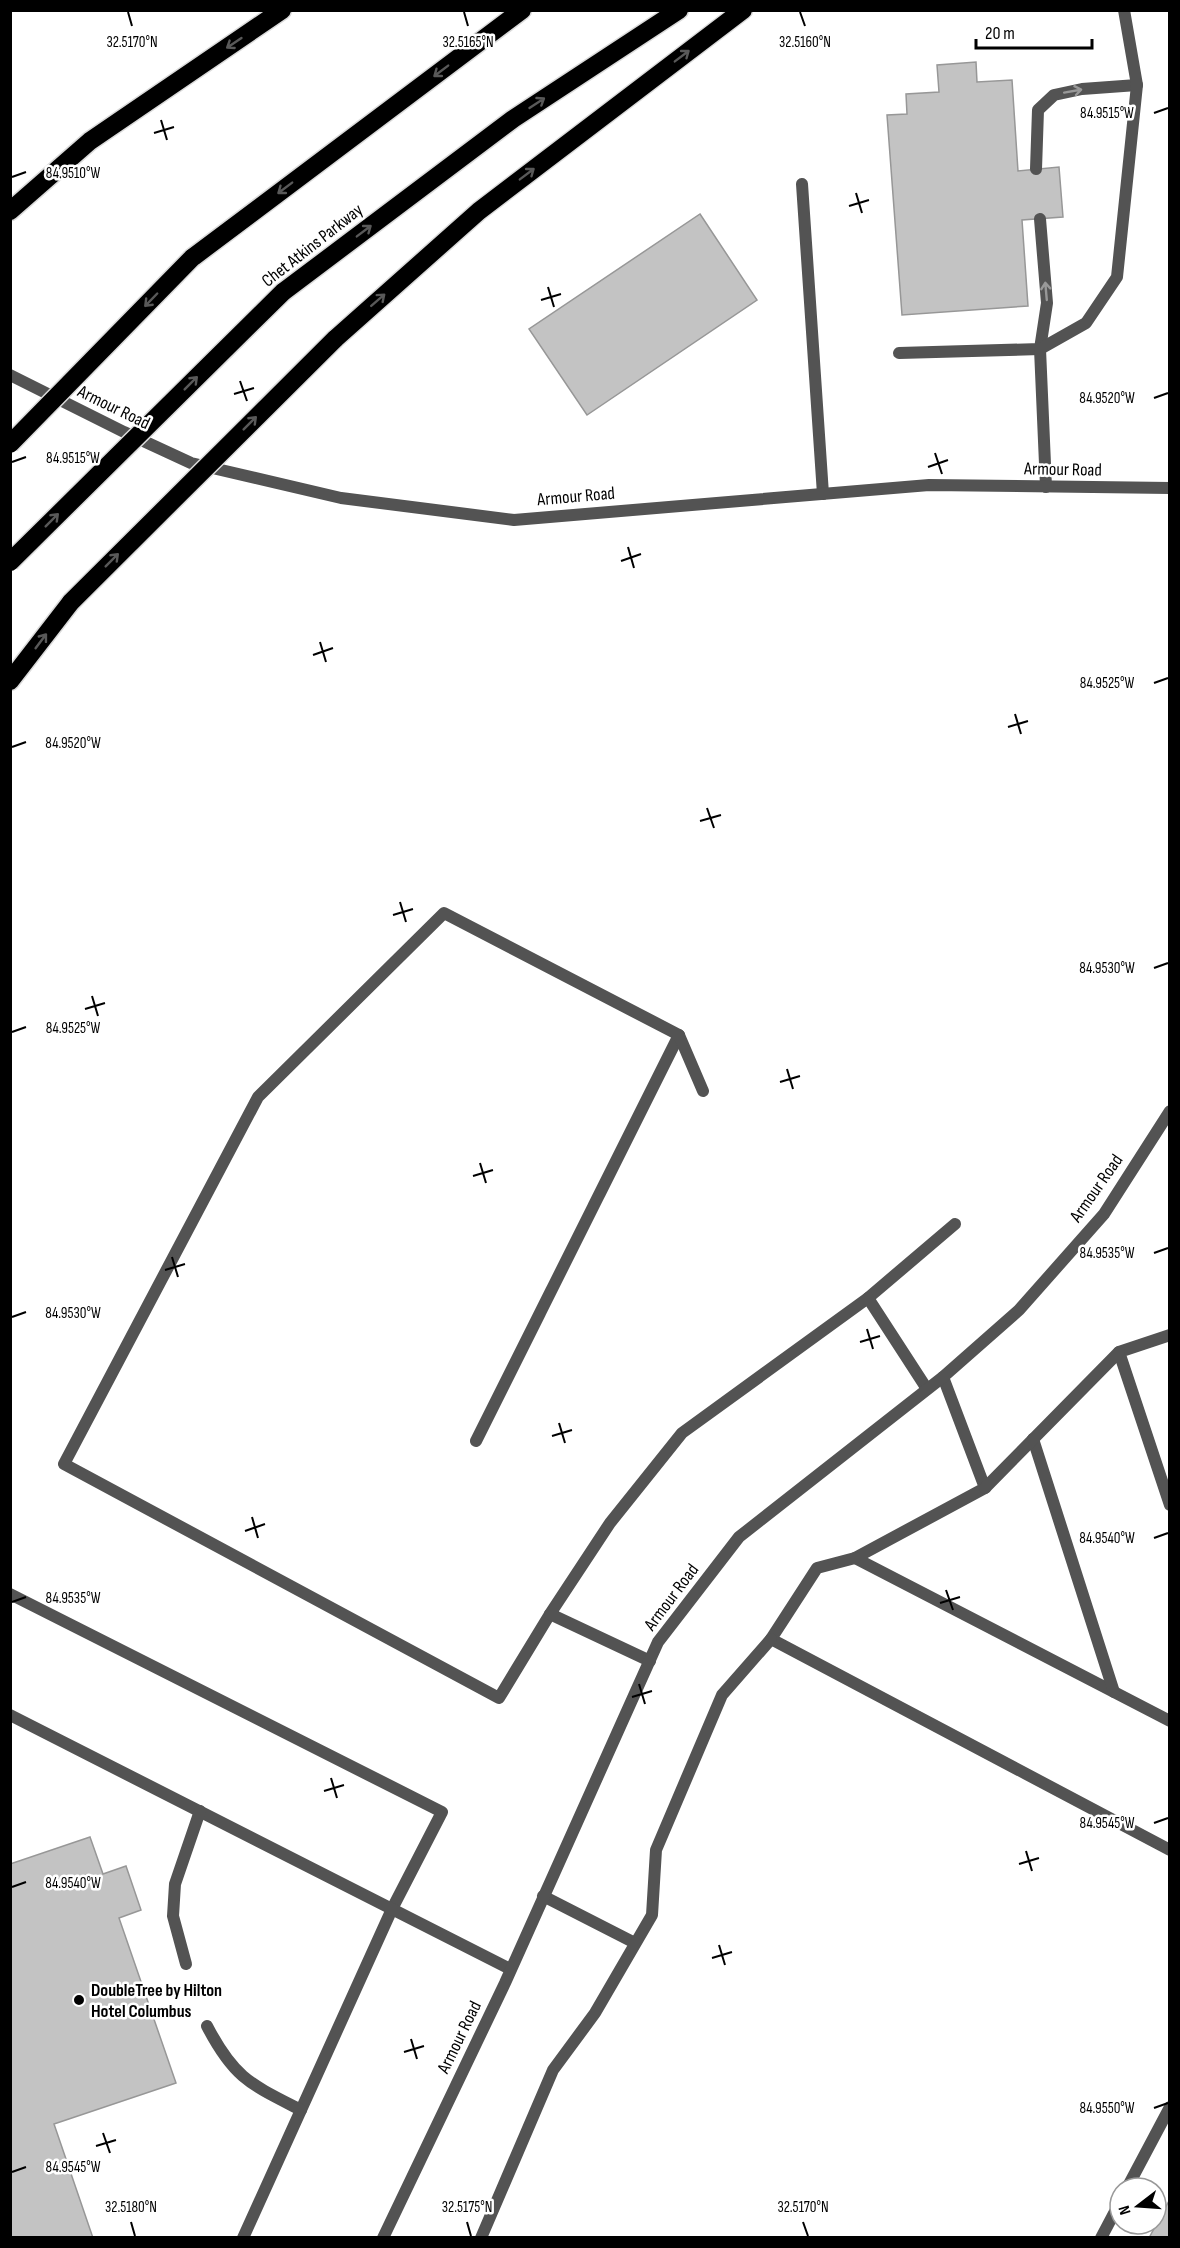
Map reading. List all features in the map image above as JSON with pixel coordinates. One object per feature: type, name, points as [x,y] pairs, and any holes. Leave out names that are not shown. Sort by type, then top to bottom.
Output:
[{"type":"highway","points":[[10,211],[90,141],[282,10]]},
{"type":"highway","points":[[10,444],[192,258],[522,10]]},
{"type":"highway","name":"Chet Atkins Parkway","points":[[10,562],[283,292],[513,119],[679,10]]},
{"type":"highway","points":[[10,681],[70,602],[334,339],[479,211],[743,10]]},
{"type":"street","points":[[899,353],[1040,349],[1086,323],[1117,276],[1137,85],[1124,10]]},
{"type":"street","points":[[1036,169],[1038,110],[1054,95],[1082,89],[1137,85]]},
{"type":"street","points":[[802,184],[823,494]]},
{"type":"street","points":[[1040,219],[1047,303],[1040,349],[1046,486]]},
{"type":"street","name":"Armour Road","points":[[10,375],[191,463],[341,498],[514,520],[929,485],[1170,488]]},
{"type":"street","points":[[703,1091],[679,1035],[444,913],[258,1097],[64,1464],[499,1698],[550,1614],[610,1523],[682,1433],[868,1298],[955,1224]]},
{"type":"street","points":[[476,1441],[679,1035]]},
{"type":"street","name":"Armour Road","points":[[382,2238],[510,1969],[658,1642],[739,1537],[943,1377],[1019,1310],[1104,1214],[1170,1111]]},
{"type":"street","points":[[868,1298],[927,1389]]},
{"type":"street","points":[[481,2238],[553,2070],[595,2013],[652,1915],[656,1850],[722,1695],[771,1639],[817,1568],[855,1558],[985,1488],[1119,1352],[1170,1335]]},
{"type":"street","points":[[1119,1352],[1170,1505]]},
{"type":"street","points":[[943,1377],[985,1488]]},
{"type":"street","points":[[1034,1439],[1113,1692]]},
{"type":"street","points":[[855,1558],[1170,1721]]},
{"type":"street","points":[[10,1594],[442,1812],[392,1909],[243,2238]]},
{"type":"street","points":[[550,1614],[650,1661]]},
{"type":"street","points":[[771,1639],[1170,1850]]},
{"type":"street","points":[[10,1715],[510,1969]]},
{"type":"street","points":[[186,1964],[173,1916],[175,1884],[200,1811]]},
{"type":"street","points":[[543,1896],[635,1943]]},
{"type":"street","points":[[207,2026],[222,2054],[239,2075],[260,2089],[301,2110]]},
{"type":"street","points":[[1133,2176],[1170,2107]]},
{"type":"building","points":[[976,62],[977,82],[1012,80],[1018,171],[1059,167],[1063,217],[1022,220],[1028,306],[902,315],[887,115],[907,114],[906,94],[939,92],[937,65]]},
{"type":"building","points":[[700,214],[757,300],[587,415],[529,329]]},
{"type":"building","name":"DoubleTree by Hilton Hotel Columbus","points":[[90,1837],[103,1874],[126,1866],[141,1910],[119,1918],[176,2083],[54,2124],[93,2238],[10,2238],[10,1864]]},
{"type":"building","points":[[1170,2199],[1170,2238],[1149,2238],[1150,2236],[1168,2236]]},
{"type":"place","name":"DoubleTree by Hilton Hotel Columbus","points":[[79,2000]]}]
